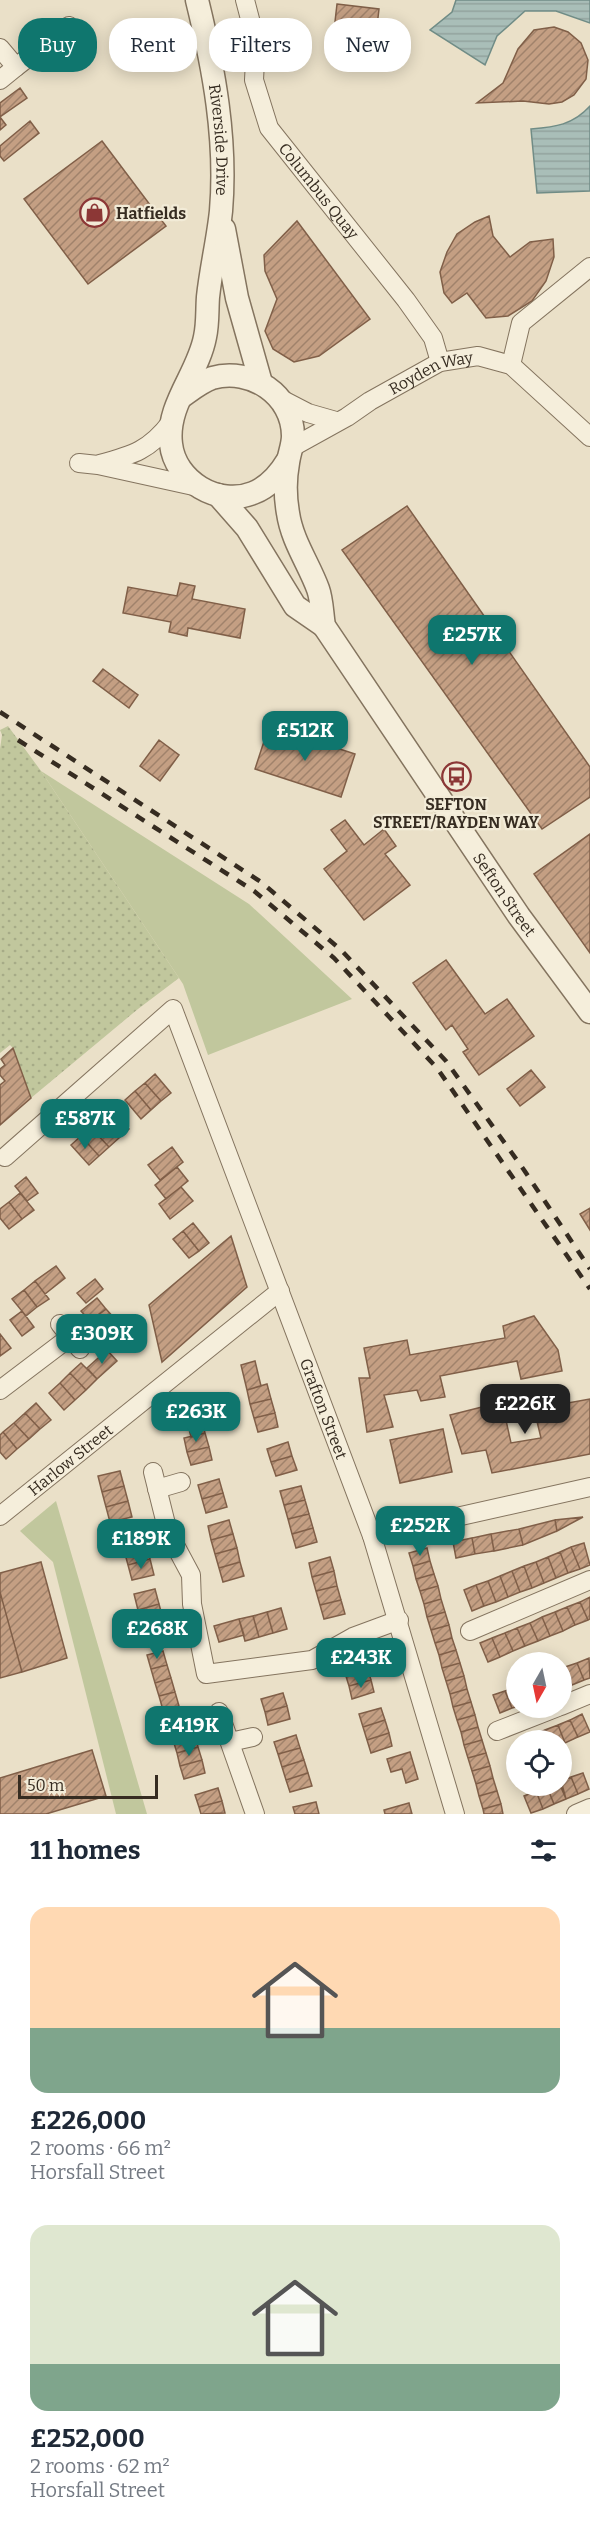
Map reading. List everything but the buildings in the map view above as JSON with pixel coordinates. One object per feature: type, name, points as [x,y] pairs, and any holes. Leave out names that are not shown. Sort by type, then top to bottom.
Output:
[{"type":"street","name":"Riverside Drive","points":[[197,0],[219,101],[221,210],[237,298],[261,383]]},
{"type":"street","name":"Columbus Quay","points":[[245,0],[256,42],[254,80],[269,128],[406,300],[433,338],[440,362]]},
{"type":"street","points":[[0,48],[16,67],[0,80]]},
{"type":"street","name":"Riverside Drive","points":[[181,397],[194,372],[206,336],[208,297],[221,210]]},
{"type":"street","points":[[590,267],[521,323],[511,365],[590,437]]},
{"type":"street","name":"Royden Way","points":[[290,454],[336,421],[440,362],[477,356],[511,365]]},
{"type":"street","name":"Sefton Street","points":[[324,626],[319,591],[298,547],[288,514],[286,481],[291,422],[279,398],[261,383],[245,377],[228,375],[211,379],[181,397],[171,422],[171,445],[176,460],[186,476],[208,491],[247,528],[295,606],[324,626],[519,916],[590,1012]]},
{"type":"street","points":[[279,398],[308,413],[336,421]]},
{"type":"street","points":[[98,465],[133,455],[144,449],[162,434],[171,422]]},
{"type":"street","points":[[79,463],[98,465],[235,497],[251,494],[267,486],[279,474],[290,454]]},
{"type":"street","name":"Grafton Street","points":[[5,1157],[173,1009],[372,1536],[399,1620],[455,1814]]},
{"type":"street","name":"Harlow Street","points":[[0,1516],[280,1292]]},
{"type":"street","points":[[0,1390],[70,1337]]},
{"type":"street","points":[[181,1482],[155,1480],[168,1532],[191,1575],[192,1604],[206,1674],[312,1660],[353,1637],[399,1620]]},
{"type":"street","points":[[372,1536],[590,1487]]},
{"type":"street","points":[[470,1631],[590,1580]]},
{"type":"street","points":[[572,1701],[590,1694]]},
{"type":"street","points":[[219,1712],[255,1814]]},
{"type":"street","points":[[497,1731],[529,1718]]},
{"type":"street","points":[[230,1742],[253,1737]]},
{"type":"street","points":[[576,1814],[590,1808]]},
{"type":"green space","points":[[8,726],[41,771],[179,978],[31,1098],[13,1048],[10,1045],[0,1053],[0,749],[2,735],[0,730]]},
{"type":"green space","points":[[41,771],[249,904],[352,999],[208,1055],[183,984]]},
{"type":"green space","points":[[56,1501],[147,1814],[116,1814],[53,1562],[20,1531]]},
{"type":"water","points":[[456,0],[590,0],[590,23],[556,11],[525,11],[497,36],[485,65],[430,30],[452,12]]},
{"type":"water","points":[[590,106],[590,191],[537,193],[531,129],[563,124],[577,117]]},
{"type":"railway","points":[[0,712],[261,882],[341,950],[446,1061],[524,1170],[590,1269]]},
{"type":"railway","points":[[18,740],[254,891],[334,958],[437,1068],[590,1289]]},
{"type":"place","name":"Hatfields","points":[[95,213]]},
{"type":"place","name":"SEFTON STREET/RAYDEN WAY","points":[[456,776]]}]
